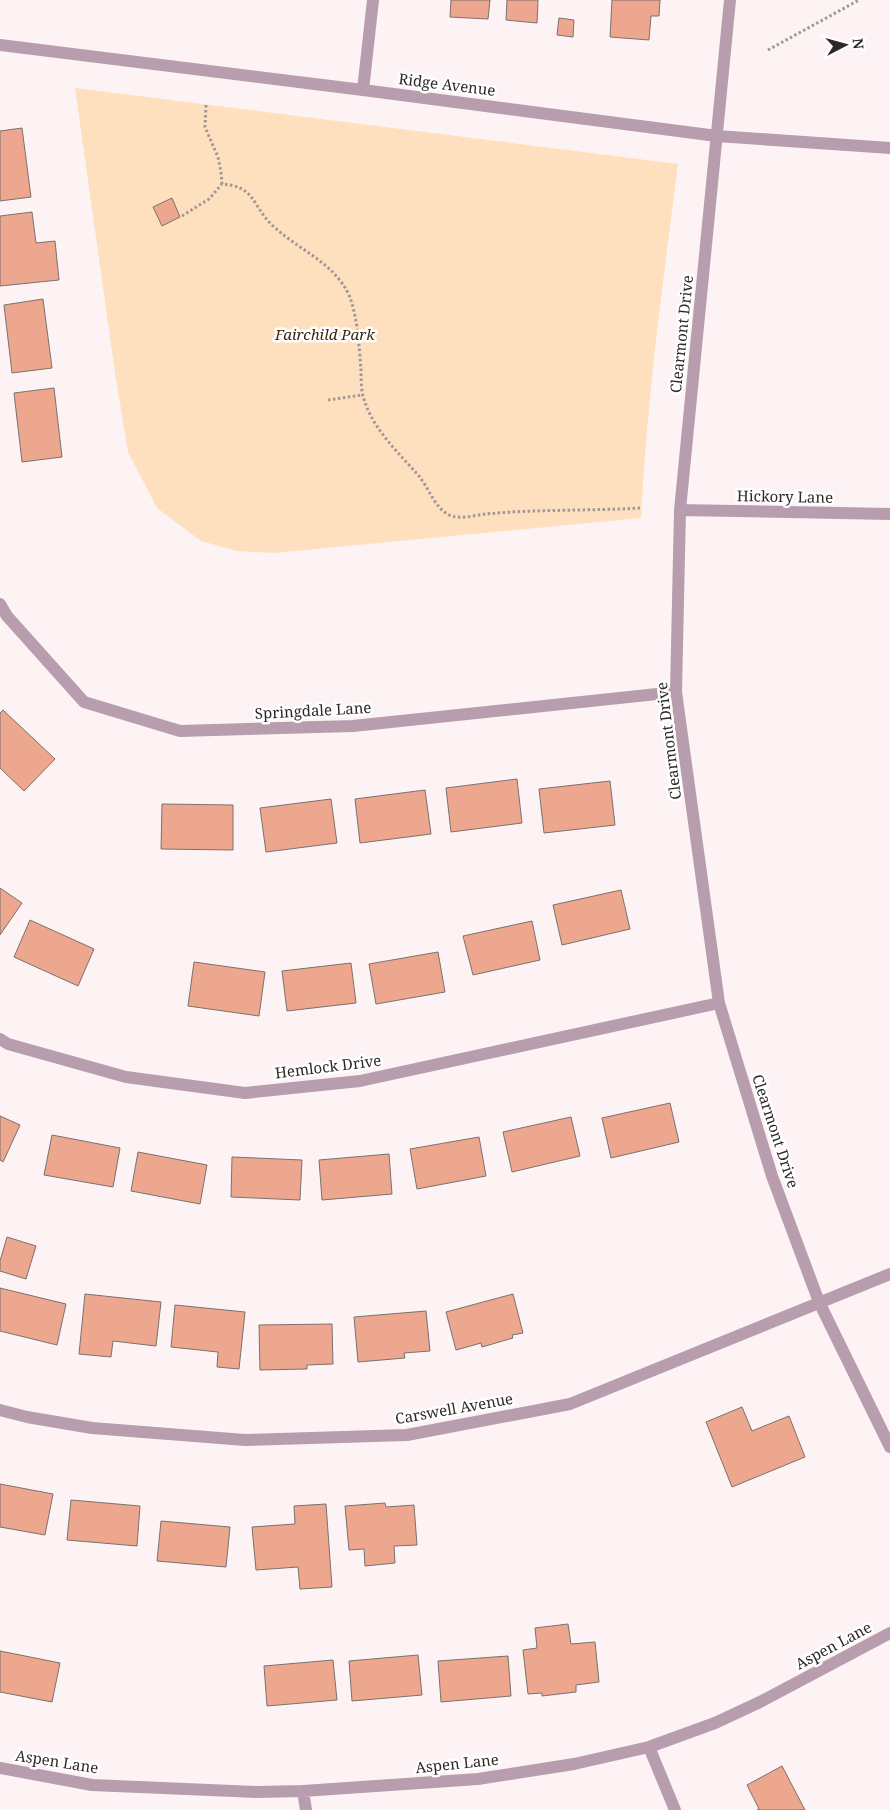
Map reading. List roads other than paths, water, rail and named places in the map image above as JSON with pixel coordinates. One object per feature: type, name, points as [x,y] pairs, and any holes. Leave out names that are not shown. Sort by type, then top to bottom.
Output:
[{"type":"street","points":[[363,90],[373,0]]},
{"type":"street","name":"Clearmont Drive","points":[[730,0],[680,510],[676,692],[719,1003],[772,1176],[819,1302],[890,1447]]},
{"type":"street","name":"Ridge Avenue","points":[[0,45],[717,136],[890,148]]},
{"type":"street","name":"Hickory Lane","points":[[680,510],[890,514]]},
{"type":"street","name":"Springdale Lane","points":[[0,604],[7,616],[84,702],[180,731],[353,726],[676,692]]},
{"type":"street","name":"Hemlock Drive","points":[[0,1040],[8,1044],[126,1077],[245,1093],[360,1081],[719,1003]]},
{"type":"street","name":"Carswell Avenue","points":[[0,1410],[27,1417],[92,1428],[245,1440],[407,1435],[570,1404],[890,1274]]},
{"type":"street","name":"Aspen Lane","points":[[0,1768],[92,1785],[257,1792],[303,1791],[478,1779],[574,1764],[649,1747],[715,1723],[760,1702],[890,1633]]},
{"type":"street","points":[[649,1747],[675,1810]]},
{"type":"street","points":[[303,1791],[306,1810]]},
{"type":"park label","name":"Fairchild Park","points":[[325,334]]}]
